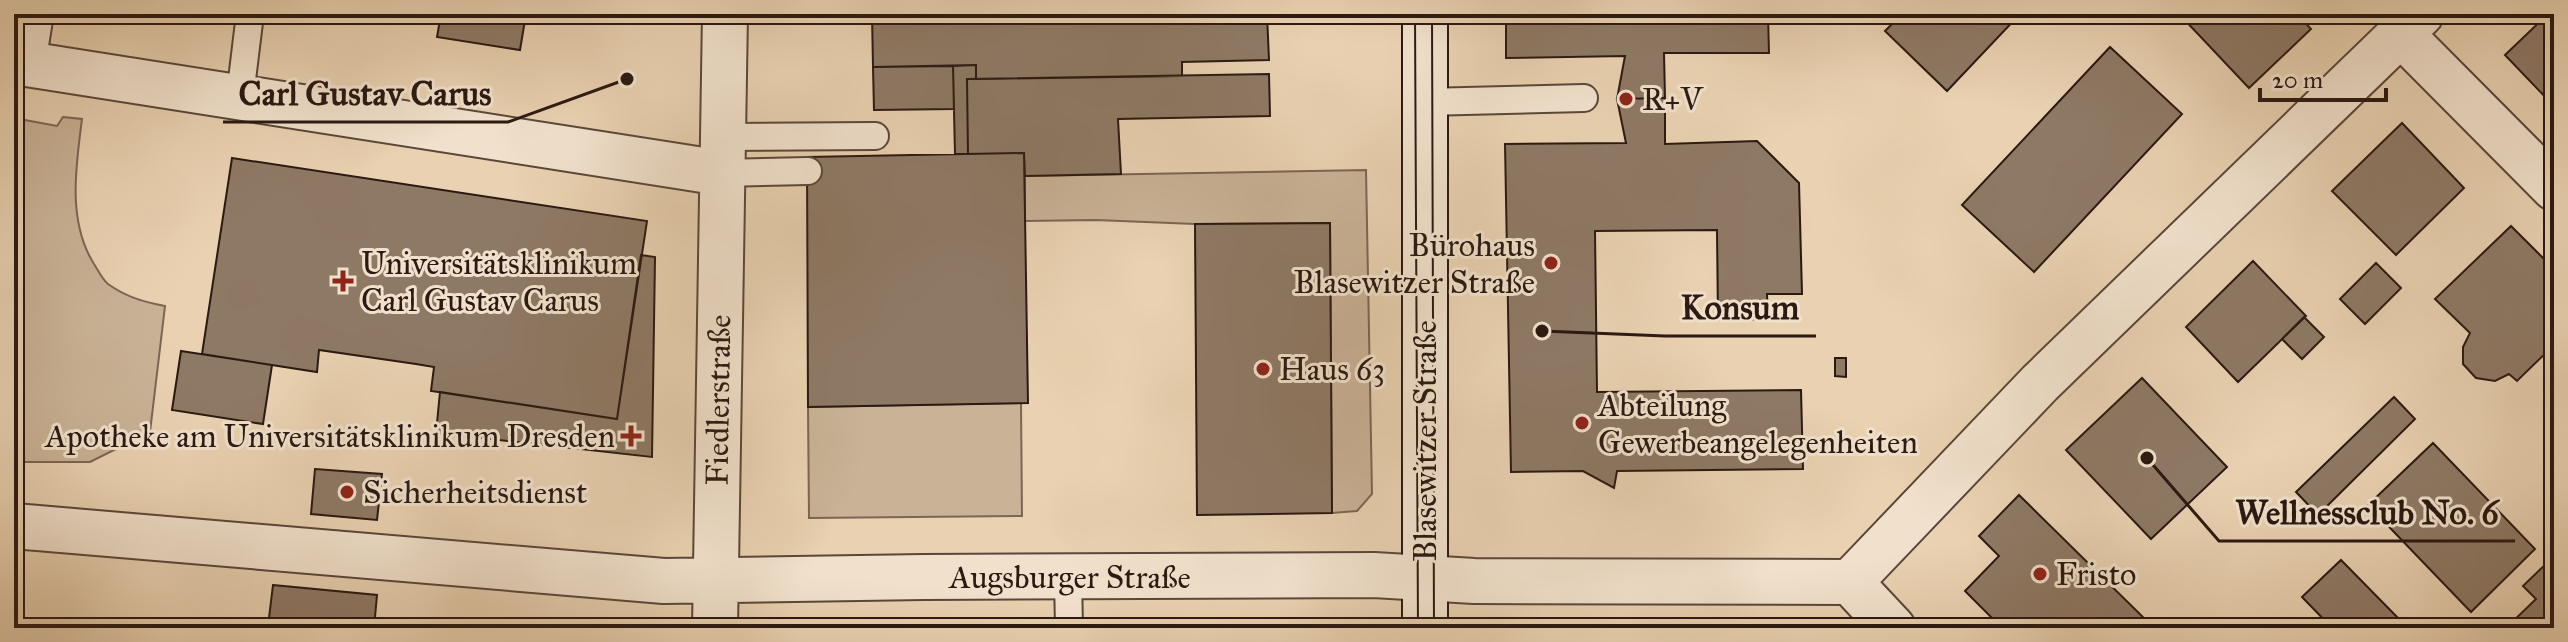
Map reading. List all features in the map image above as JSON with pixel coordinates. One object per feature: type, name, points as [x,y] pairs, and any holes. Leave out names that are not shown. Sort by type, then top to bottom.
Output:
[{"type":"street","name":"Fiedlerstraße","points":[[715,628],[725,14]]},
{"type":"street","name":"Blasewitzer Straße","points":[[1425,14],[1425,628]]},
{"type":"street","points":[[1893,628],[1850,582],[2040,383],[2411,24],[2554,188]]},
{"type":"street","points":[[23,63],[240,96],[723,155]]},
{"type":"street","name":"Augsburger Straße","points":[[14,526],[664,581],[1374,575],[1474,581],[1850,582]]},
{"type":"lane","points":[[23,63],[40,14]]},
{"type":"lane","points":[[240,96],[250,14]]},
{"type":"lane","points":[[1425,102],[1584,98]]},
{"type":"lane","points":[[723,155],[875,136]]},
{"type":"lane","points":[[723,155],[808,171]]},
{"type":"lane","points":[[1068,577],[1069,628]]},
{"type":"shaded area","points":[[63,117],[82,119],[76,174],[77,212],[85,247],[94,264],[104,280],[115,289],[165,306],[150,432],[90,462],[14,462],[14,118],[57,126]]},
{"type":"shaded area","points":[[1366,170],[1372,494],[1357,511],[1332,513],[1330,223],[1025,221],[1025,176]]},
{"type":"shaded area","points":[[1021,403],[1022,516],[809,518],[808,407]]},
{"type":"building","points":[[441,14],[526,14],[520,50],[437,37]]},
{"type":"building","points":[[872,14],[1267,14],[1269,60],[1182,62],[1182,76],[976,79],[976,65],[873,67]]},
{"type":"building","points":[[1506,14],[1768,14],[1769,53],[1664,53],[1665,98],[1617,99],[1625,56],[1506,58]]},
{"type":"building","points":[[1902,14],[2020,14],[1947,91],[1885,31]]},
{"type":"building","points":[[2179,14],[2297,14],[2311,29],[2249,88]]},
{"type":"building","points":[[2548,14],[2554,14],[2554,98],[2550,102],[2505,55]]},
{"type":"building","points":[[2110,47],[2182,114],[2034,272],[1962,205]]},
{"type":"building","points":[[976,65],[976,79],[967,79],[968,154],[955,154],[953,66]]},
{"type":"building","points":[[953,66],[954,109],[874,110],[873,67]]},
{"type":"building","points":[[1269,74],[1270,116],[1118,119],[1121,174],[1025,176],[1024,153],[968,154],[967,79]]},
{"type":"building","name":"Bürohaus Blasewitzer Straße","points":[[1665,98],[1665,144],[1757,141],[1799,183],[1802,294],[1767,294],[1768,319],[1718,320],[1717,230],[1595,231],[1597,392],[1801,390],[1803,469],[1617,471],[1614,488],[1583,471],[1511,472],[1505,144],[1626,143],[1617,99]]},
{"type":"building","points":[[2402,123],[2464,188],[2396,255],[2332,191]]},
{"type":"building","points":[[1024,153],[1028,403],[808,407],[807,157]]},
{"type":"building","points":[[232,158],[647,221],[617,419],[431,391],[434,367],[416,364],[319,350],[317,372],[202,354]]},
{"type":"building","name":"Haus 63","points":[[1330,223],[1332,513],[1197,515],[1195,224]]},
{"type":"building","points":[[2511,226],[2554,269],[2554,345],[2517,381],[2509,374],[2495,381],[2476,378],[2463,364],[2463,347],[2470,333],[2435,299]]},
{"type":"building","points":[[641,255],[655,257],[652,457],[436,433],[440,392],[617,419]]},
{"type":"building","points":[[2253,261],[2306,316],[2238,382],[2186,327]]},
{"type":"building","points":[[2376,263],[2401,288],[2365,324],[2340,299]]},
{"type":"building","points":[[2304,317],[2324,337],[2302,359],[2282,339]]},
{"type":"building","points":[[181,351],[272,365],[263,424],[172,410]]},
{"type":"building","points":[[1835,358],[1846,358],[1846,377],[1835,376]]},
{"type":"building","points":[[2142,378],[2227,467],[2151,539],[2066,450]]},
{"type":"building","points":[[2394,397],[2415,419],[2318,515],[2296,492]]},
{"type":"building","points":[[2433,443],[2535,549],[2471,612],[2368,505]]},
{"type":"building","name":"Sicherheitsdienst","points":[[315,469],[382,474],[377,520],[311,514]]},
{"type":"building","name":"Fristo","points":[[2019,495],[2154,628],[2002,628],[1965,591],[1999,556],[1979,536]]},
{"type":"building","points":[[2554,556],[2554,628],[2506,628],[2536,599],[2523,586]]},
{"type":"building","points":[[2341,560],[2402,622],[2396,628],[2332,628],[2302,597]]},
{"type":"building","points":[[273,585],[377,595],[374,628],[265,628]]},
{"type":"tram line","points":[[1415,14],[1418,628]]},
{"type":"tram line","points":[[1432,14],[1434,628]]},
{"type":"place","name":"Carl Gustav Carus","points":[[627,79]]},
{"type":"place","name":"R+V","points":[[1626,99]]},
{"type":"place","name":"Bürohaus Blasewitzer Straße","points":[[1551,263]]},
{"type":"place","name":"Universitätsklinikum Carl Gustav Carus","points":[[343,281]]},
{"type":"place","name":"Konsum","points":[[1542,331]]},
{"type":"place","name":"Haus 63","points":[[1263,369]]},
{"type":"place","name":"Abteilung Gewerbeangelegenheiten","points":[[1582,423]]},
{"type":"place","name":"Apotheke am Universitätsklinikum Dresden","points":[[631,436]]},
{"type":"place","name":"Wellnessclub No. 6","points":[[2147,458]]},
{"type":"place","name":"Sicherheitsdienst","points":[[347,492]]},
{"type":"place","name":"Fristo","points":[[2040,574]]}]
